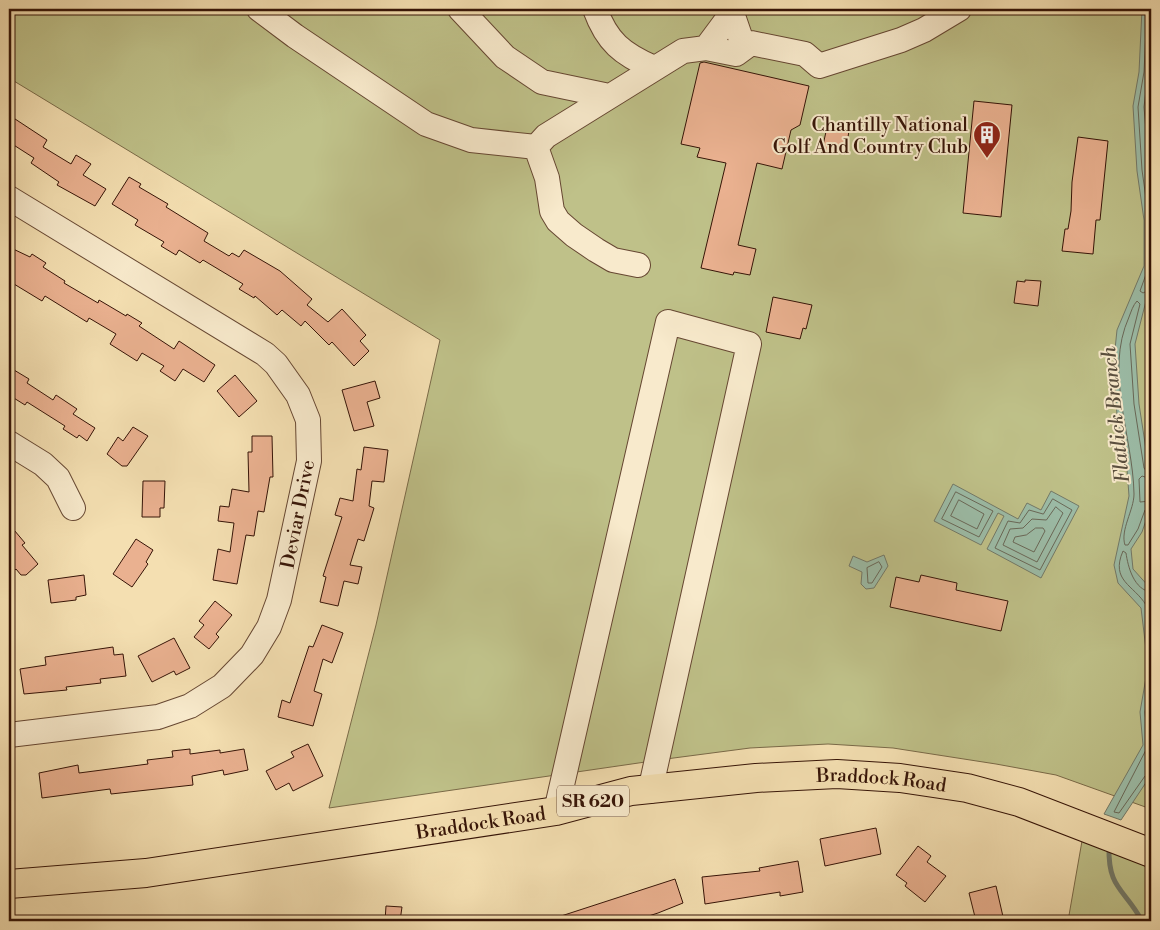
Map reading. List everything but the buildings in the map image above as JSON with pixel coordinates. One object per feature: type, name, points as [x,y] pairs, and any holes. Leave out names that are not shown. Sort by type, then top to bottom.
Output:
[{"type":"main road","name":"Braddock Road","points":[[9,884],[146,873],[556,811],[631,791],[650,791],[756,778],[837,774],[900,778],[967,788],[1019,802],[1083,825],[1151,853]]},
{"type":"street","points":[[259,9],[295,36],[426,124],[471,140],[536,147]]},
{"type":"street","points":[[460,9],[505,57],[542,82],[609,96]]},
{"type":"street","points":[[595,9],[608,37],[623,52],[654,68]]},
{"type":"street","points":[[536,147],[546,136],[683,51],[706,48],[736,54],[751,43],[805,54],[819,66],[901,40],[924,30],[959,9]]},
{"type":"street","points":[[706,48],[731,11]]},
{"type":"street","points":[[731,11],[744,48]]},
{"type":"street","points":[[536,147],[547,178],[552,211],[558,221],[574,235],[613,260],[638,265]]},
{"type":"street","name":"Deviar Drive","points":[[9,198],[257,349],[276,364],[298,395],[308,420],[309,461],[279,600],[269,627],[252,655],[237,673],[222,686],[190,706],[158,717],[9,735]]},
{"type":"street","points":[[556,811],[668,322],[749,344],[650,791]]},
{"type":"street","points":[[9,443],[43,464],[58,478],[73,508]]},
{"type":"green space","name":"Chantilly National Golf And Country Club","points":[[9,9],[1151,9],[1151,809],[1056,775],[893,748],[828,744],[750,748],[329,808],[376,625],[440,340],[9,78]]},
{"type":"green space","points":[[1082,841],[1151,868],[1151,921],[1068,921]]},
{"type":"water","name":"Flatlick Branch","points":[[1142,9],[1151,9],[1151,290],[1146,301],[1135,344],[1139,404],[1151,482],[1151,506],[1142,532],[1131,549],[1133,569],[1151,589],[1151,775],[1121,820],[1104,814],[1143,745],[1140,712],[1148,666],[1141,608],[1118,583],[1114,565],[1129,496],[1127,469],[1117,416],[1114,359],[1117,330],[1144,266],[1144,220],[1137,171],[1133,106],[1139,72]]},
{"type":"water","points":[[953,484],[1018,519],[1027,503],[1041,510],[1051,491],[1079,506],[1041,578],[987,549],[1004,516],[998,513],[981,545],[934,521]]},
{"type":"water","points":[[884,555],[888,566],[874,588],[866,589],[861,584],[862,572],[849,566],[853,556],[867,562]]},
{"type":"waterway","name":"Flatlick Branch","points":[[1109,847],[1109,861],[1114,880],[1142,921]]},
{"type":"place","name":"Chantilly National Golf And Country Club","points":[[987,159]]}]
